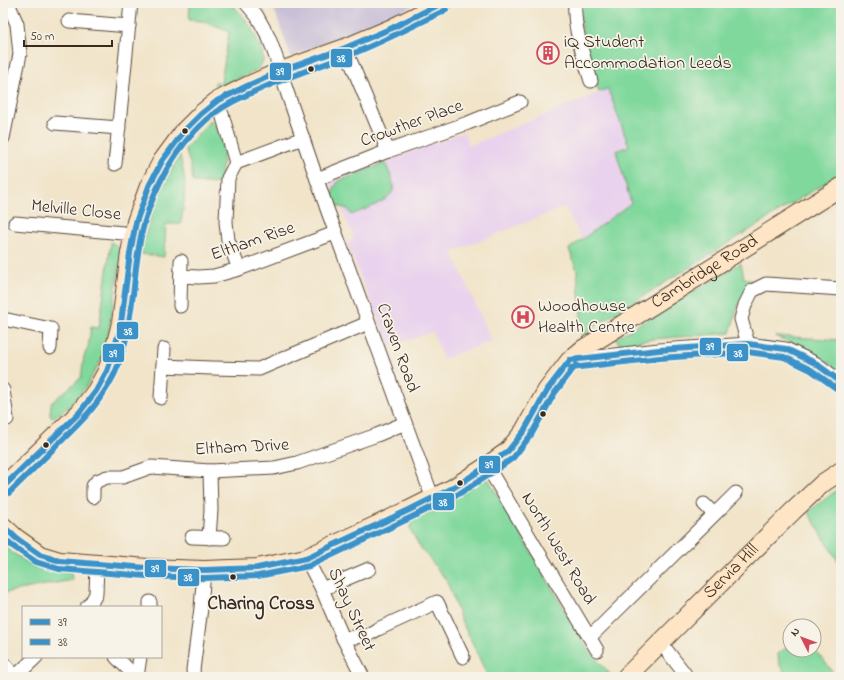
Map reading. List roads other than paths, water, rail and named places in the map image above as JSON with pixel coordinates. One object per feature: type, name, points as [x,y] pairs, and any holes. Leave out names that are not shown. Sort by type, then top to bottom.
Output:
[{"type":"street","points":[[3,138],[20,54],[17,24],[8,3]]},
{"type":"street","points":[[115,164],[131,3]]},
{"type":"street","name":"Craven Road","points":[[246,3],[257,16],[270,38],[302,138],[335,233],[433,499]]},
{"type":"street","points":[[575,3],[574,11],[580,43],[591,81]]},
{"type":"street","points":[[3,487],[80,413],[96,391],[114,352],[121,324],[130,253],[136,222],[149,186],[162,162],[185,130],[217,101],[247,86],[283,77],[392,28],[440,4]]},
{"type":"street","points":[[69,20],[129,26]]},
{"type":"street","points":[[345,48],[388,151]]},
{"type":"street","name":"Crowther Place","points":[[317,179],[520,102]]},
{"type":"street","points":[[222,114],[236,163]]},
{"type":"street","points":[[55,123],[119,128]]},
{"type":"street","points":[[239,269],[228,240],[226,222],[228,178],[236,163],[302,138]]},
{"type":"street","name":"Cambridge Road","points":[[3,526],[16,538],[40,555],[60,561],[148,568],[204,570],[257,568],[306,558],[433,499],[454,488],[487,466],[508,451],[524,431],[547,390],[570,360],[583,349],[841,187]]},
{"type":"street","name":"Melville Close","points":[[15,223],[99,232],[134,234]]},
{"type":"street","name":"Eltham Rise","points":[[181,276],[214,276],[239,269],[335,233]]},
{"type":"street","points":[[180,306],[181,261]]},
{"type":"street","points":[[748,344],[742,319],[744,305],[752,291],[766,284],[841,289]]},
{"type":"street","points":[[3,319],[51,329],[50,348]]},
{"type":"street","points":[[163,366],[259,368],[273,364],[368,323]]},
{"type":"street","points":[[570,360],[659,350],[748,344],[786,349],[815,363],[841,382]]},
{"type":"street","points":[[161,398],[164,348]]},
{"type":"street","points":[[3,390],[5,419]]},
{"type":"street","name":"Eltham Drive","points":[[93,497],[93,486],[97,481],[107,477],[123,477],[151,467],[210,471],[274,468],[297,463],[377,435],[405,423]]},
{"type":"street","name":"North West Road","points":[[487,466],[597,650]]},
{"type":"street","points":[[209,538],[211,510],[210,471]]},
{"type":"street","name":"Servia Hill","points":[[626,677],[793,510],[823,483],[841,471]]},
{"type":"street","points":[[590,637],[736,493]]},
{"type":"street","points":[[704,504],[714,514]]},
{"type":"street","points":[[192,538],[224,538]]},
{"type":"street","name":"Shay Street","points":[[306,558],[363,677]]},
{"type":"street","points":[[88,606],[96,594],[97,564]]},
{"type":"street","points":[[322,589],[368,569]]},
{"type":"street","points":[[194,677],[193,670],[204,570]]},
{"type":"street","points":[[343,638],[366,636],[437,602],[463,657]]},
{"type":"street","points":[[661,643],[685,674]]},
{"type":"street","points":[[3,663],[16,677],[35,658]]},
{"type":"street","points":[[117,658],[136,677]]},
{"type":"street","points":[[136,677],[140,658]]},
{"type":"place","name":"iQ Student Accommodation Leeds","points":[[548,53]]},
{"type":"place","name":"Woodhouse Health Centre","points":[[523,317]]},
{"type":"district","name":"Charing Cross","points":[[261,604]]}]
